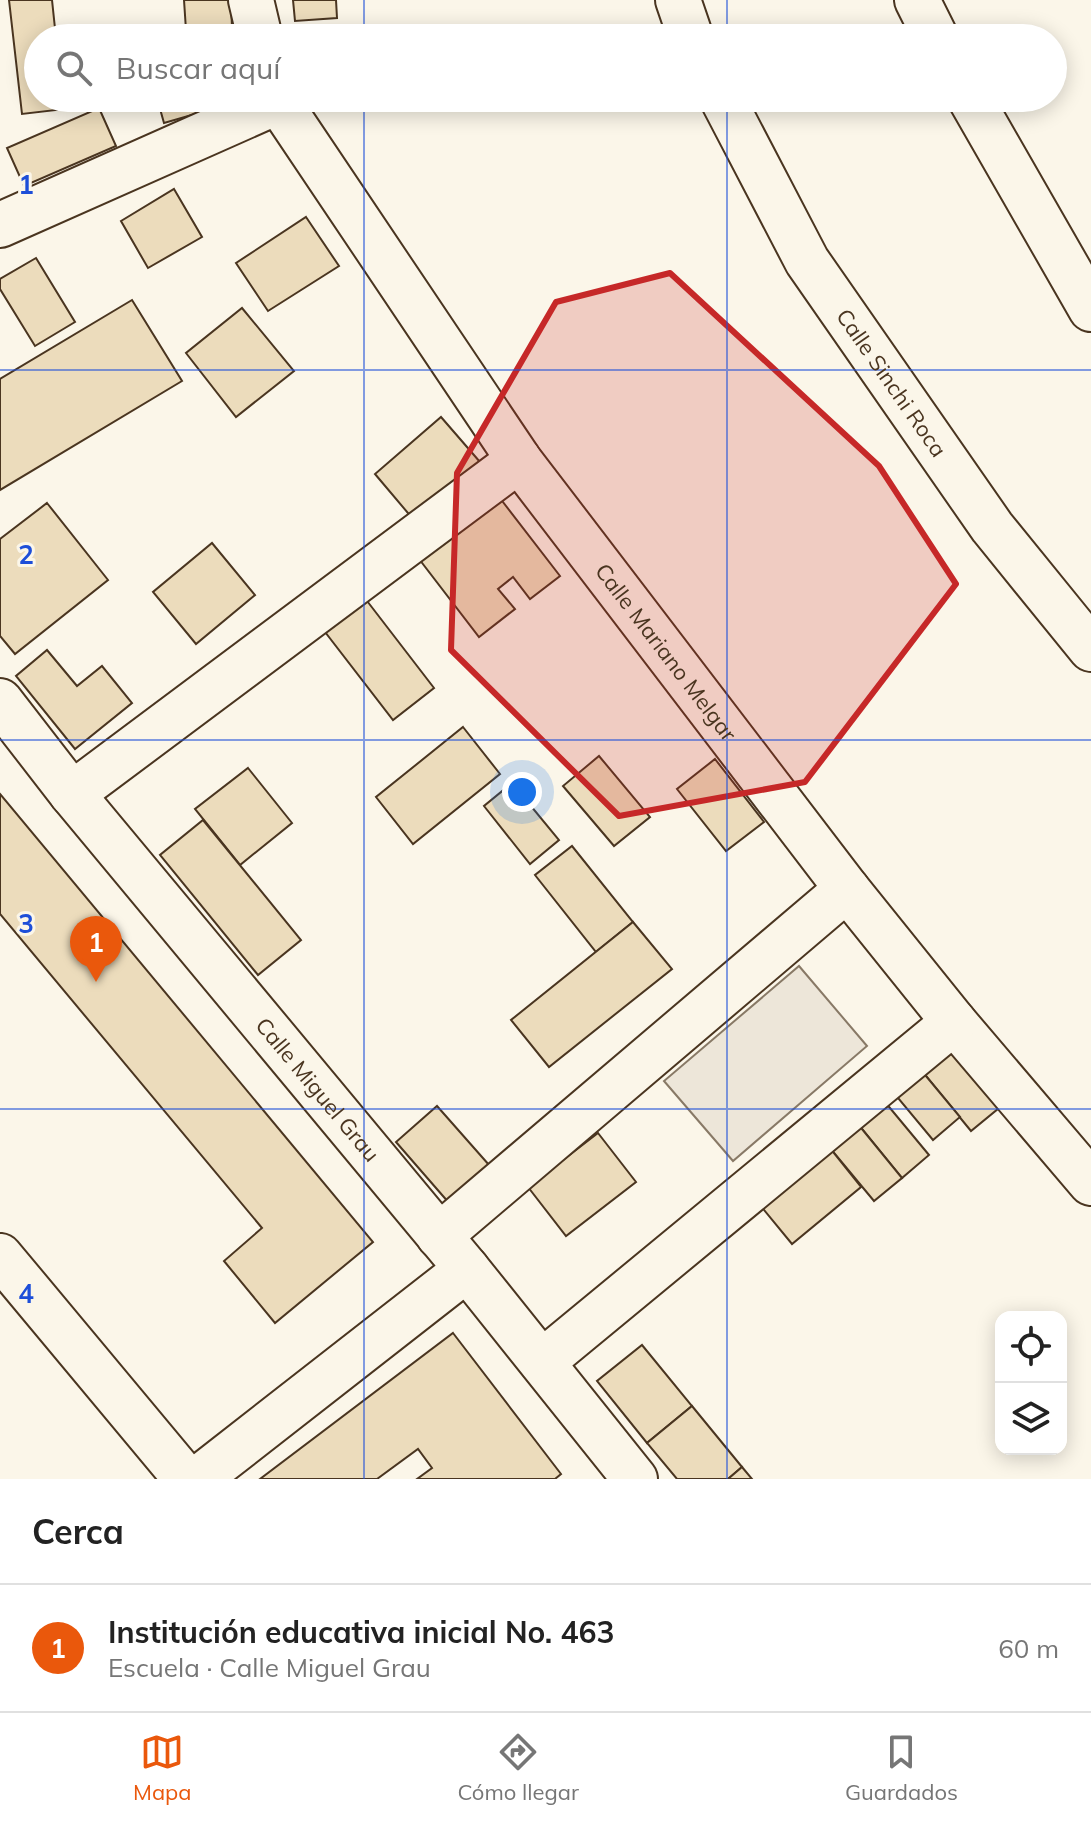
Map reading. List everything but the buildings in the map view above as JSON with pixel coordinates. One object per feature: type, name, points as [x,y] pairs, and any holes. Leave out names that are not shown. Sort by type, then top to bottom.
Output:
[{"type":"street","points":[[251,0],[257,24]]},
{"type":"street","points":[[678,0],[686,24]]},
{"type":"street","points":[[917,0],[929,24]]},
{"type":"street","points":[[0,225],[250,112]]},
{"type":"street","name":"Calle Mariano Melgar","points":[[284,112],[519,460],[847,889],[954,1022],[1091,1183]]},
{"type":"street","name":"Calle Sinchi Roca","points":[[729,112],[807,261],[992,527],[1091,649]]},
{"type":"street","points":[[978,112],[1091,309]]},
{"type":"street","points":[[72,794],[519,460]]},
{"type":"street","name":"Calle Miguel Grau","points":[[0,701],[72,794],[467,1269],[635,1479]]},
{"type":"street","points":[[439,1236],[847,889]]},
{"type":"street","points":[[542,1362],[954,1022]]},
{"type":"street","points":[[0,1256],[186,1479]]},
{"type":"street","points":[[198,1479],[467,1269]]},
{"type":"highlighted area","points":[[670,273],[879,466],[956,584],[805,782],[619,816],[451,650],[457,473],[556,302]]},
{"type":"shaded area","points":[[799,966],[867,1046],[733,1161],[664,1081]]},
{"type":"place","name":"Institución educativa inicial No. 463","points":[[96,982]]}]
